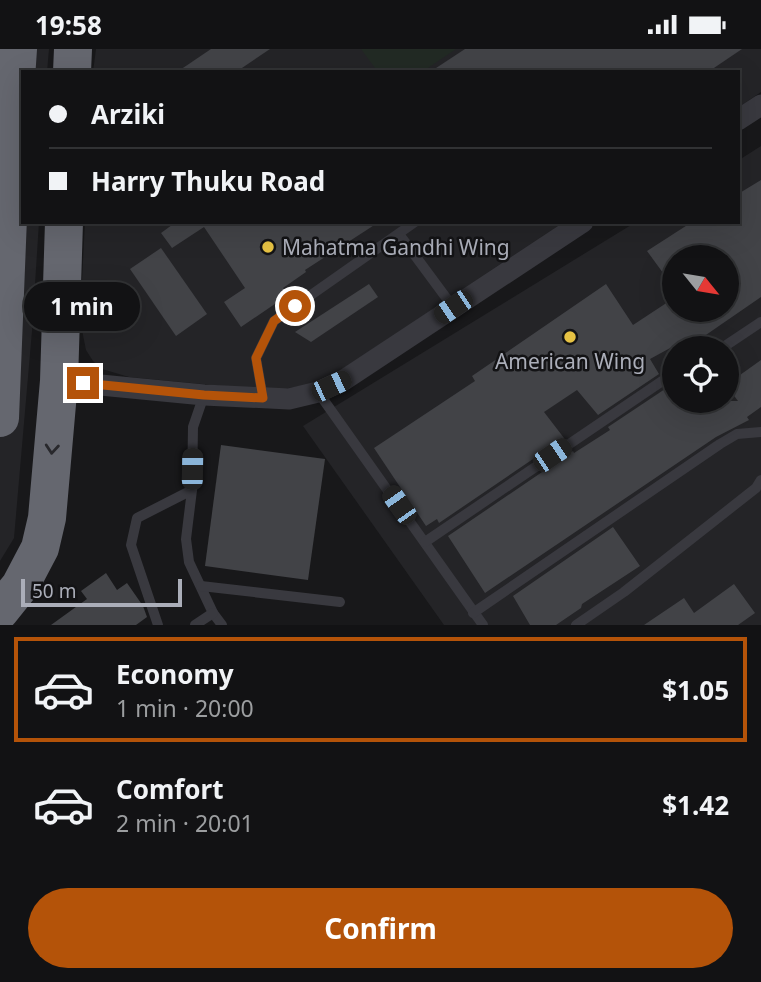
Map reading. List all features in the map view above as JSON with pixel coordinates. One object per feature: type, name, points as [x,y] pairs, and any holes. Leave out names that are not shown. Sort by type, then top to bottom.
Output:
[{"type":"highway","points":[[0,418],[18,49]]},
{"type":"highway","points":[[72,70],[73,49]]},
{"type":"highway","points":[[0,611],[20,586],[40,548],[47,518],[59,381],[64,224]]},
{"type":"street","points":[[740,119],[761,105]]},
{"type":"street","points":[[59,381],[263,398],[289,399],[317,392],[344,380],[580,224]]},
{"type":"lane","points":[[263,398],[256,358],[274,321],[412,224]]},
{"type":"lane","points":[[399,234],[453,307]]},
{"type":"lane","points":[[739,337],[761,322]]},
{"type":"lane","points":[[425,541],[662,381]]},
{"type":"lane","points":[[317,392],[484,625]]},
{"type":"lane","points":[[204,395],[193,426],[192,491],[186,539],[189,562],[213,613],[222,625]]},
{"type":"lane","points":[[473,613],[720,444],[737,434],[761,432]]},
{"type":"lane","points":[[576,625],[635,583],[756,488],[761,480]]},
{"type":"lane","points":[[158,625],[131,545],[133,530],[137,518],[192,491]]},
{"type":"lane","points":[[201,586],[340,602]]},
{"type":"lane","points":[[195,625],[213,613]]},
{"type":"shaded area","points":[[0,49],[49,49],[47,70],[21,70],[21,224],[39,224],[14,538],[0,561]]},
{"type":"shaded area","points":[[96,49],[761,49],[761,92],[740,106],[740,70],[93,70]]},
{"type":"shaded area","points":[[361,49],[456,49],[425,70],[377,70]]},
{"type":"shaded area","points":[[761,146],[761,625],[444,625],[303,426],[633,224],[740,224],[740,159]]},
{"type":"shaded area","points":[[85,224],[561,224],[332,376],[312,384],[273,391],[129,377],[102,369],[93,361],[86,350],[80,320]]},
{"type":"building","points":[[211,49],[270,49],[239,70],[180,70]]},
{"type":"building","points":[[465,49],[742,49],[711,70],[433,70]]},
{"type":"building","points":[[761,180],[761,297],[739,312],[739,245],[662,245],[662,272],[647,251],[689,224],[740,224],[740,193]]},
{"type":"building","points":[[173,224],[376,224],[305,270],[306,272],[283,288],[288,295],[241,327],[224,302],[245,288],[204,227],[172,248],[161,233]]},
{"type":"building","points":[[161,248],[207,314],[176,336],[130,269]]},
{"type":"building","points":[[369,284],[378,297],[311,342],[295,332]]},
{"type":"building","points":[[606,284],[633,325],[662,306],[662,322],[725,322],[704,336],[662,336],[662,352],[650,359],[659,374],[598,415],[577,390],[544,412],[564,438],[439,523],[437,519],[426,526],[374,448],[475,381],[472,376]]},
{"type":"building","points":[[761,360],[761,407],[747,417],[749,420],[716,437],[485,593],[448,536],[573,451],[574,453],[610,430],[608,427],[662,391],[662,413],[739,413],[739,376]]},
{"type":"building","points":[[221,445],[325,459],[308,580],[205,566]]},
{"type":"building","points":[[613,527],[640,566],[582,604],[581,608],[556,625],[530,625],[513,596]]},
{"type":"building","points":[[106,573],[117,590],[127,583],[143,606],[147,617],[136,625],[51,625],[87,599],[81,591]]},
{"type":"building","points":[[734,584],[755,613],[738,625],[644,625],[684,598],[694,613]]},
{"type":"place","name":"Mahatma Gandhi Wing","points":[[268,247]]},
{"type":"place","name":"American Wing","points":[[570,337]]},
{"type":"route","points":[[83,383],[263,398],[256,358],[274,321],[295,306]]}]
